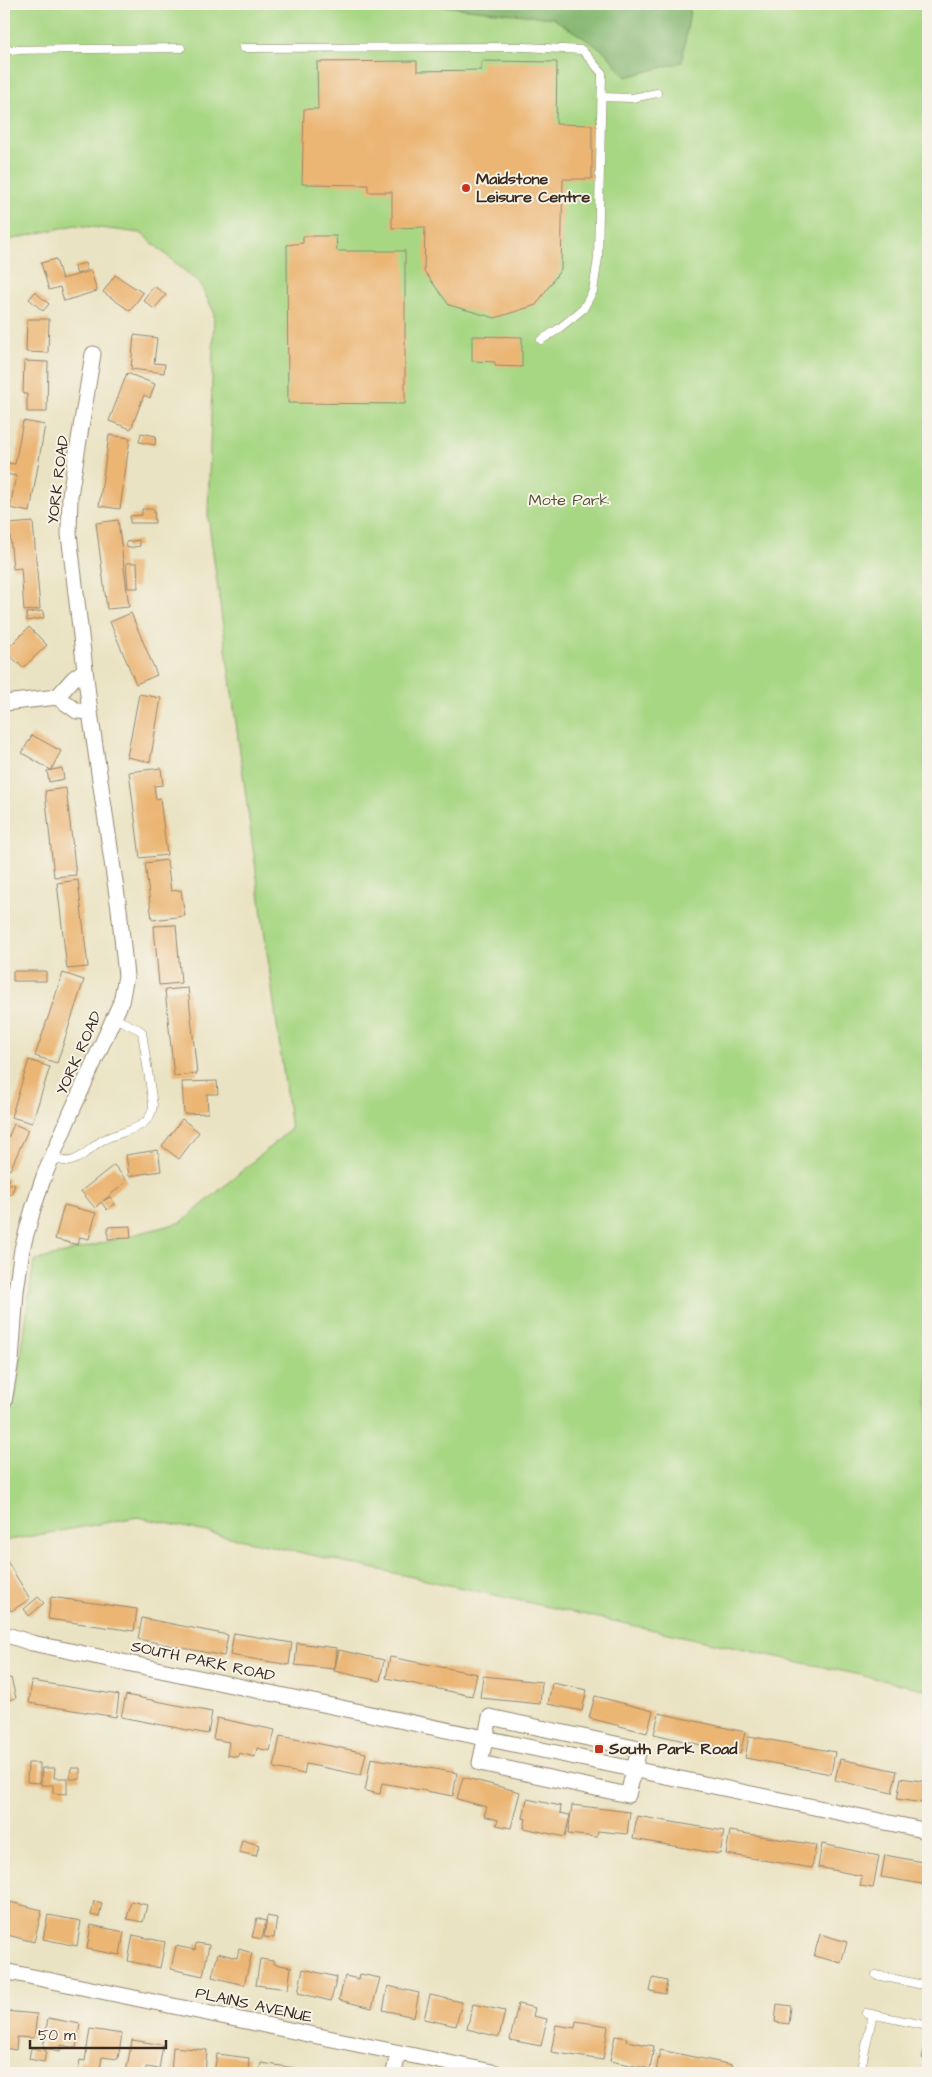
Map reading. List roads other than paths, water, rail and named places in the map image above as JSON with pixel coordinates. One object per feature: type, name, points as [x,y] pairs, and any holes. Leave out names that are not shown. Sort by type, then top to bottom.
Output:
[{"type":"street","name":"YORK ROAD","points":[[4,1401],[12,1361],[12,1322],[22,1249],[33,1209],[52,1158],[114,1018],[125,988],[125,961],[70,554],[70,496],[93,354]]},
{"type":"street","points":[[57,697],[74,678],[85,670]]},
{"type":"street","points":[[4,703],[57,697],[77,711],[90,712]]},
{"type":"street","name":"SOUTH PARK ROAD","points":[[4,1634],[32,1643],[928,1831]]},
{"type":"street","points":[[490,1717],[639,1749],[634,1769],[628,1795],[480,1763],[490,1717]]},
{"type":"street","name":"PLAINS AVENUE","points":[[4,1971],[497,2073]]},
{"type":"street","points":[[394,2073],[398,2053]]},
{"type":"lane","points":[[243,48],[525,47],[582,50],[602,73],[598,258],[593,291],[583,308],[557,330],[541,340]]},
{"type":"lane","points":[[4,50],[181,48]]},
{"type":"lane","points":[[602,97],[632,98],[657,93]]},
{"type":"lane","points":[[52,1158],[67,1162],[75,1160],[103,1140],[142,1126],[151,1116],[153,1105],[142,1032],[114,1018]]},
{"type":"lane","points":[[876,1975],[928,1986]]},
{"type":"lane","points":[[860,2073],[870,2014],[928,2026]]},
{"type":"place","name":"Maidstone Leisure Centre","points":[[466,188]]},
{"type":"place","name":"South Park Road","points":[[599,1749]]},
{"type":"park label","name":"Mote Park","points":[[569,500]]}]
